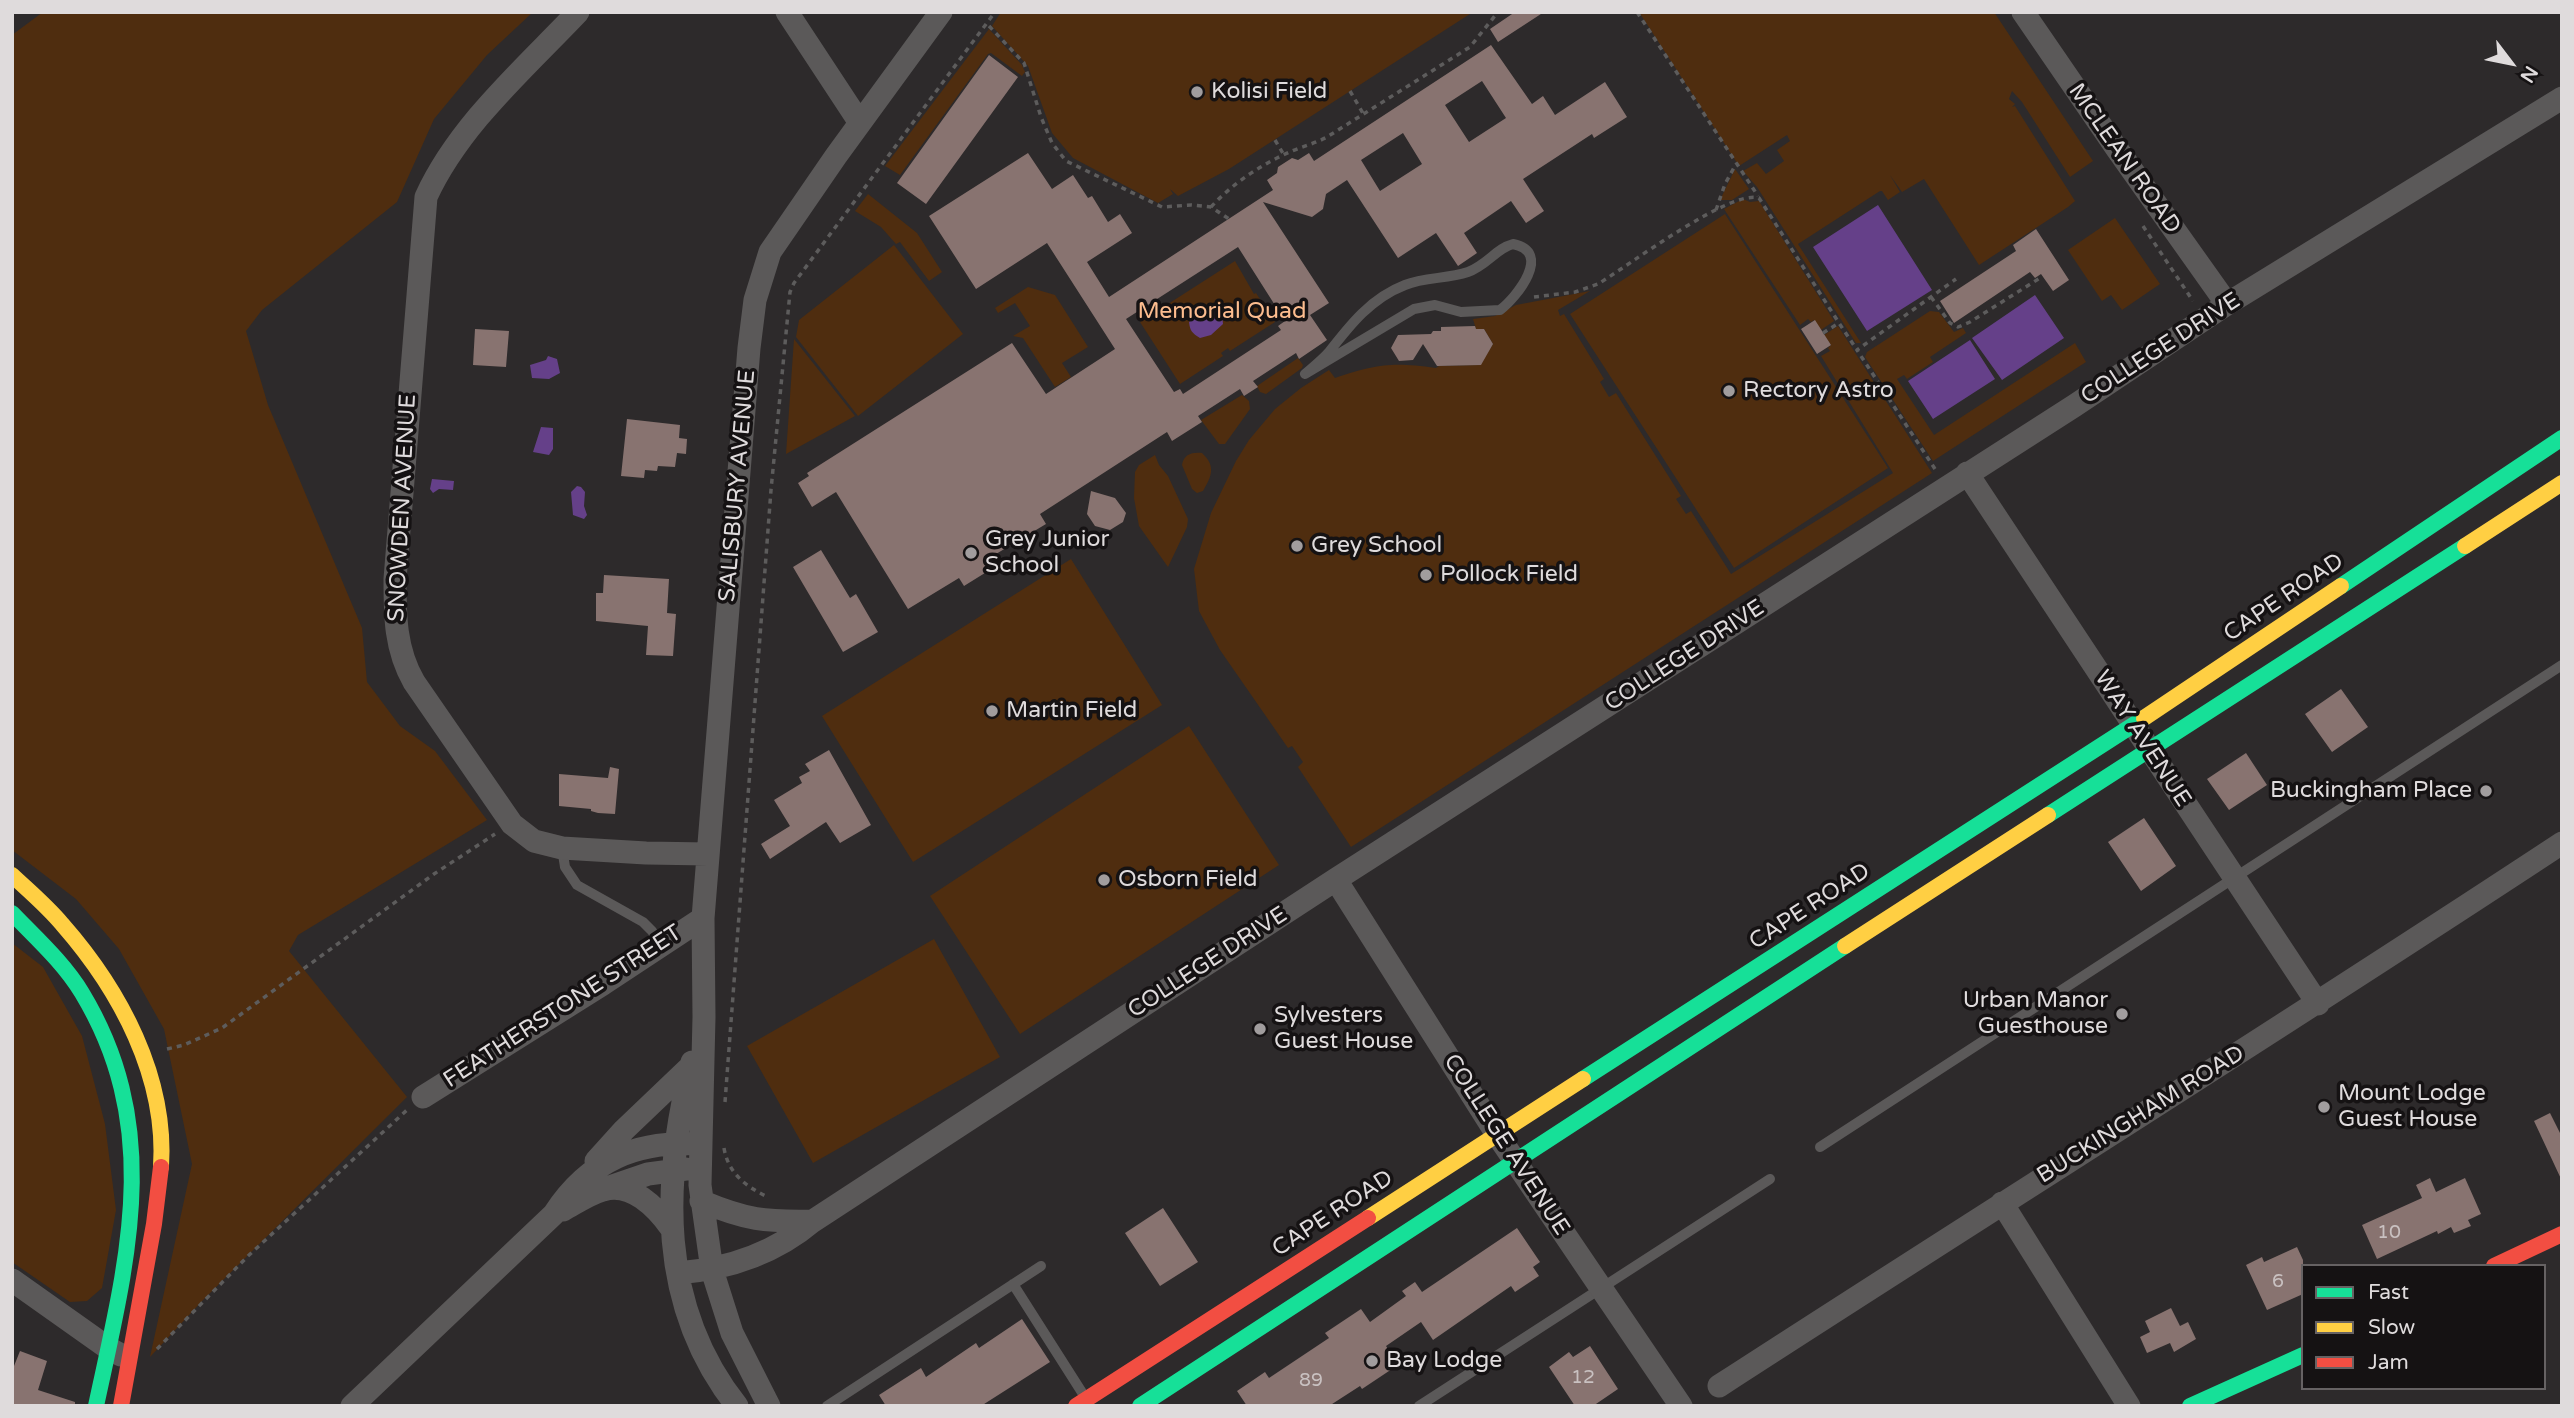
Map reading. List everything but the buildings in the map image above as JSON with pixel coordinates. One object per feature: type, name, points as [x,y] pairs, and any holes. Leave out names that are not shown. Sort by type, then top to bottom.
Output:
[{"type":"main road","name":"CAPE ROAD","points":[[1081,1402],[2133,725],[2562,438]]},
{"type":"main road","points":[[1140,1406],[1514,1160],[2562,483]]},
{"type":"main road","points":[[12,875],[62,922],[101,973],[130,1021],[144,1054],[155,1094],[161,1134],[157,1211],[140,1358],[121,1406]]},
{"type":"main road","points":[[12,913],[56,957],[82,992],[98,1020],[116,1064],[130,1120],[134,1196],[127,1255],[96,1406]]},
{"type":"main road","points":[[2498,1264],[2562,1234]]},
{"type":"main road","points":[[2189,1406],[2301,1356]]},
{"type":"street","name":"SNOWDEN AVENUE","points":[[578,12],[481,115],[435,177],[426,197],[396,579],[395,620],[398,645],[414,682],[512,824],[534,841],[562,848],[708,854]]},
{"type":"street","points":[[787,12],[860,123]]},
{"type":"street","name":"SALISBURY AVENUE","points":[[769,1406],[732,1333],[712,1270],[701,1201],[700,1156],[704,1017],[703,918],[749,348],[755,300],[762,274],[776,242],[941,12]]},
{"type":"street","name":"MCLEAN ROAD","points":[[2023,12],[2227,304]]},
{"type":"street","name":"COLLEGE DRIVE","points":[[678,1273],[712,1270],[755,1256],[795,1236],[813,1221],[1336,880],[1968,474],[2227,304],[2562,98]]},
{"type":"street","name":"WAY AVENUE","points":[[1968,474],[2318,1004]]},
{"type":"street","name":"BUCKINGHAM ROAD","points":[[1720,1385],[2001,1203],[2318,1004],[2562,844]]},
{"type":"street","name":"COLLEGE AVENUE","points":[[1336,880],[1498,1136],[1681,1406]]},
{"type":"street","name":"FEATHERSTONE STREET","points":[[424,1097],[703,918]]},
{"type":"street","name":"SALISBURY AVENUE","points":[[704,1017],[691,1066],[677,1143],[671,1228],[688,1318],[700,1349],[716,1378],[737,1406]]},
{"type":"street","points":[[560,1205],[624,1130],[691,1066]]},
{"type":"street","points":[[352,1406],[560,1205],[614,1157],[654,1144],[677,1143],[700,1156]]},
{"type":"street","points":[[560,1205],[648,1174],[674,1170],[700,1156]]},
{"type":"street","points":[[605,1189],[624,1190],[641,1197],[659,1210],[671,1228]]},
{"type":"street","points":[[701,1201],[748,1219],[772,1222],[813,1221]]},
{"type":"street","points":[[2001,1203],[2129,1406]]},
{"type":"street","points":[[12,1280],[107,1348],[140,1358]]},
{"type":"lane","points":[[1513,244],[1525,248],[1531,259],[1527,279],[1511,302],[1500,310],[1488,312],[1461,312],[1435,305],[1414,309],[1305,374],[1328,352],[1352,322],[1389,292],[1429,278],[1467,272],[1488,262],[1513,244]]},
{"type":"lane","points":[[1820,1147],[2562,665]]},
{"type":"lane","points":[[562,848],[565,867],[577,885],[643,922],[661,946]]},
{"type":"lane","points":[[1419,1406],[1770,1179]]},
{"type":"lane","points":[[827,1406],[1041,1266]]},
{"type":"lane","points":[[1013,1284],[1081,1402]]},
{"type":"path","points":[[725,1103],[771,490],[790,292],[802,272],[995,12]]},
{"type":"path","points":[[1211,207],[1236,184],[1284,155],[1312,145],[1364,115],[1470,47],[1498,12]]},
{"type":"path","points":[[1637,12],[1937,470],[1925,477]]},
{"type":"path","points":[[989,26],[1024,64],[1048,134],[1055,149],[1066,161],[1162,207],[1211,207],[1229,219]]},
{"type":"path","points":[[1350,92],[1364,115]]},
{"type":"path","points":[[1275,140],[1284,155]]},
{"type":"path","points":[[1716,210],[1725,184],[1736,164]]},
{"type":"path","points":[[1511,302],[1575,292],[1598,284],[1716,210],[1746,196],[1759,198]]},
{"type":"path","points":[[2136,216],[2194,303]]},
{"type":"path","points":[[1931,297],[1950,323],[1958,327],[1979,317],[2040,278]]},
{"type":"path","points":[[1857,350],[1956,279]]},
{"type":"path","points":[[1823,332],[1839,323]]},
{"type":"path","points":[[144,1054],[184,1045],[222,1028],[443,868],[512,824]]},
{"type":"path","points":[[140,1358],[380,1133],[424,1097]]},
{"type":"path","points":[[724,1138],[725,1156],[730,1167],[746,1185],[771,1199]]},
{"type":"green space","points":[[43,12],[533,12],[487,55],[434,119],[397,202],[262,310],[246,331],[268,405],[362,628],[367,682],[400,726],[435,751],[487,820],[298,935],[289,951],[407,1097],[204,1299],[150,1357],[192,1164],[164,1029],[119,949],[76,899],[12,850],[12,35]]},
{"type":"green space","points":[[1001,12],[1473,12],[1229,169],[1178,196],[1170,189],[1173,194],[1158,203],[1073,158],[1052,133],[1028,66],[992,26]]},
{"type":"green space","points":[[1639,12],[1994,12],[2093,161],[2070,177],[2022,102],[2012,91],[2009,99],[2015,104],[2012,107],[2015,106],[2075,201],[2068,207],[1979,265],[1924,179],[1902,192],[1890,175],[1900,192],[1888,200],[1880,191],[1798,244],[1861,343],[1856,343],[1757,187],[1743,171],[1757,163],[1766,174],[1784,161],[1777,150],[1790,141],[1787,135],[1739,166]]},
{"type":"green space","points":[[989,29],[1022,65],[1025,72],[1022,76],[991,53],[988,54],[900,175],[885,166]]},
{"type":"green space","points":[[1735,169],[1749,189],[1732,200],[1720,200]]},
{"type":"green space","points":[[868,194],[917,233],[942,272],[929,281],[900,242],[896,244],[881,227],[855,211]]},
{"type":"green space","points":[[1743,199],[1750,202],[1759,201],[1834,321],[1821,330],[1814,320],[1811,322],[1808,319],[1800,325],[1724,209]]},
{"type":"green space","name":"Rectory Astro","points":[[1725,214],[1888,468],[1734,568],[1570,314]]},
{"type":"green space","points":[[2115,218],[2160,284],[2122,310],[2111,295],[2102,301],[2068,250]]},
{"type":"green space","points":[[894,245],[963,334],[858,416],[796,337],[799,320]]},
{"type":"green space","name":"Memorial Quad","points":[[1235,261],[1254,294],[1256,293],[1275,322],[1230,351],[1228,348],[1221,353],[1223,356],[1180,384],[1140,322]]},
{"type":"green space","points":[[1028,287],[1055,295],[1088,347],[1062,363],[1071,377],[1055,387],[1023,338],[1013,336],[1030,326],[1015,303],[998,313],[995,308]]},
{"type":"green space","points":[[1590,291],[1558,310],[1560,316],[1564,314],[1604,379],[1600,382],[1609,397],[1616,393],[1681,496],[1676,499],[1686,514],[1691,511],[1731,574],[1893,473],[1821,356],[1830,351],[1828,348],[1831,345],[1824,335],[1838,326],[1932,473],[1351,847],[1298,767],[1303,762],[1292,746],[1288,748],[1220,650],[1199,611],[1194,569],[1211,513],[1249,440],[1275,409],[1329,370],[1335,378],[1385,365],[1436,368],[1480,365],[1493,344],[1484,329],[1476,329],[1473,319],[1495,316],[1516,305]]},
{"type":"green space","points":[[1930,311],[1939,312],[1954,332],[1963,328],[1966,333],[1930,357],[1933,362],[1907,379],[1904,375],[1897,379],[1934,435],[2075,343],[2086,362],[1933,461],[1865,357],[1867,352]]},
{"type":"green space","points":[[794,339],[855,416],[786,454]]},
{"type":"green space","points":[[1298,358],[1302,368],[1266,394],[1260,392],[1257,386]]},
{"type":"green space","points":[[1242,395],[1249,401],[1250,409],[1225,444],[1219,444],[1201,420]]},
{"type":"green space","points":[[1202,453],[1209,462],[1211,471],[1203,491],[1197,493],[1192,489],[1182,465],[1189,454]]},
{"type":"green space","points":[[1155,455],[1188,519],[1187,527],[1168,567],[1139,526],[1134,498],[1135,472],[1139,465]]},
{"type":"green space","name":"Martin Field","points":[[1071,559],[1162,705],[913,862],[822,716]]},
{"type":"green space","name":"Osborn Field","points":[[1189,726],[1279,865],[1020,1034],[930,896]]},
{"type":"green space","points":[[934,939],[1000,1057],[813,1163],[747,1046]]},
{"type":"green space","points":[[12,943],[43,967],[82,1036],[105,1124],[116,1210],[102,1288],[87,1301],[70,1302],[12,1262]]},
{"type":"shaded area","points":[[1878,205],[1932,290],[1867,331],[1813,247]]},
{"type":"shaded area","points":[[2035,295],[2064,338],[2002,380],[1972,338]]},
{"type":"shaded area","points":[[1214,307],[1222,314],[1223,324],[1211,335],[1200,338],[1192,332],[1189,322],[1199,312]]},
{"type":"shaded area","points":[[1970,340],[1995,379],[1933,419],[1908,381]]},
{"type":"shaded area","points":[[548,356],[557,359],[560,373],[549,379],[532,378],[530,365],[546,360]]},
{"type":"shaded area","points":[[541,427],[553,428],[553,449],[549,455],[533,452]]},
{"type":"shaded area","points":[[432,479],[454,481],[453,490],[439,489],[433,493],[430,489]]},
{"type":"shaded area","points":[[577,486],[585,492],[584,506],[587,515],[584,519],[573,515],[571,492]]},
{"type":"traffic: fast","points":[[2341,586],[2562,438]]},
{"type":"traffic: fast","points":[[2048,815],[2465,546]]},
{"type":"traffic: fast","points":[[1583,1079],[2144,718]]},
{"type":"traffic: fast","points":[[12,913],[58,961],[82,993],[107,1044],[123,1095],[131,1145],[127,1247],[96,1406]]},
{"type":"traffic: fast","points":[[1140,1406],[1845,946]]},
{"type":"traffic: fast","points":[[2190,1406],[2301,1356]]},
{"type":"traffic: slow","points":[[2465,546],[2562,483]]},
{"type":"traffic: slow","points":[[2144,718],[2341,586]]},
{"type":"traffic: slow","points":[[1845,946],[2048,815]]},
{"type":"traffic: slow","points":[[12,875],[62,924],[83,950],[103,977],[136,1036],[156,1100],[161,1133],[161,1167]]},
{"type":"traffic: slow","points":[[1368,1218],[1583,1079]]},
{"type":"traffic: jam","points":[[121,1406],[154,1224],[161,1167]]},
{"type":"traffic: jam","points":[[1076,1406],[1368,1218]]},
{"type":"traffic: jam","points":[[2498,1264],[2562,1234]]},
{"type":"place","name":"Kolisi Field","points":[[1197,92]]},
{"type":"place","name":"Rectory Astro","points":[[1729,391]]},
{"type":"place","name":"Grey School","points":[[1297,546]]},
{"type":"place","name":"Grey Junior School","points":[[971,553]]},
{"type":"place","name":"Pollock Field","points":[[1426,575]]},
{"type":"place","name":"Martin Field","points":[[992,711]]},
{"type":"place","name":"Buckingham Place","points":[[2486,791]]},
{"type":"place","name":"Osborn Field","points":[[1104,880]]},
{"type":"place","name":"Urban Manor Guesthouse","points":[[2122,1014]]},
{"type":"place","name":"Sylvesters Guest House","points":[[1260,1029]]},
{"type":"place","name":"Mount Lodge Guest House","points":[[2324,1107]]},
{"type":"place","name":"Bay Lodge","points":[[1372,1361]]}]
